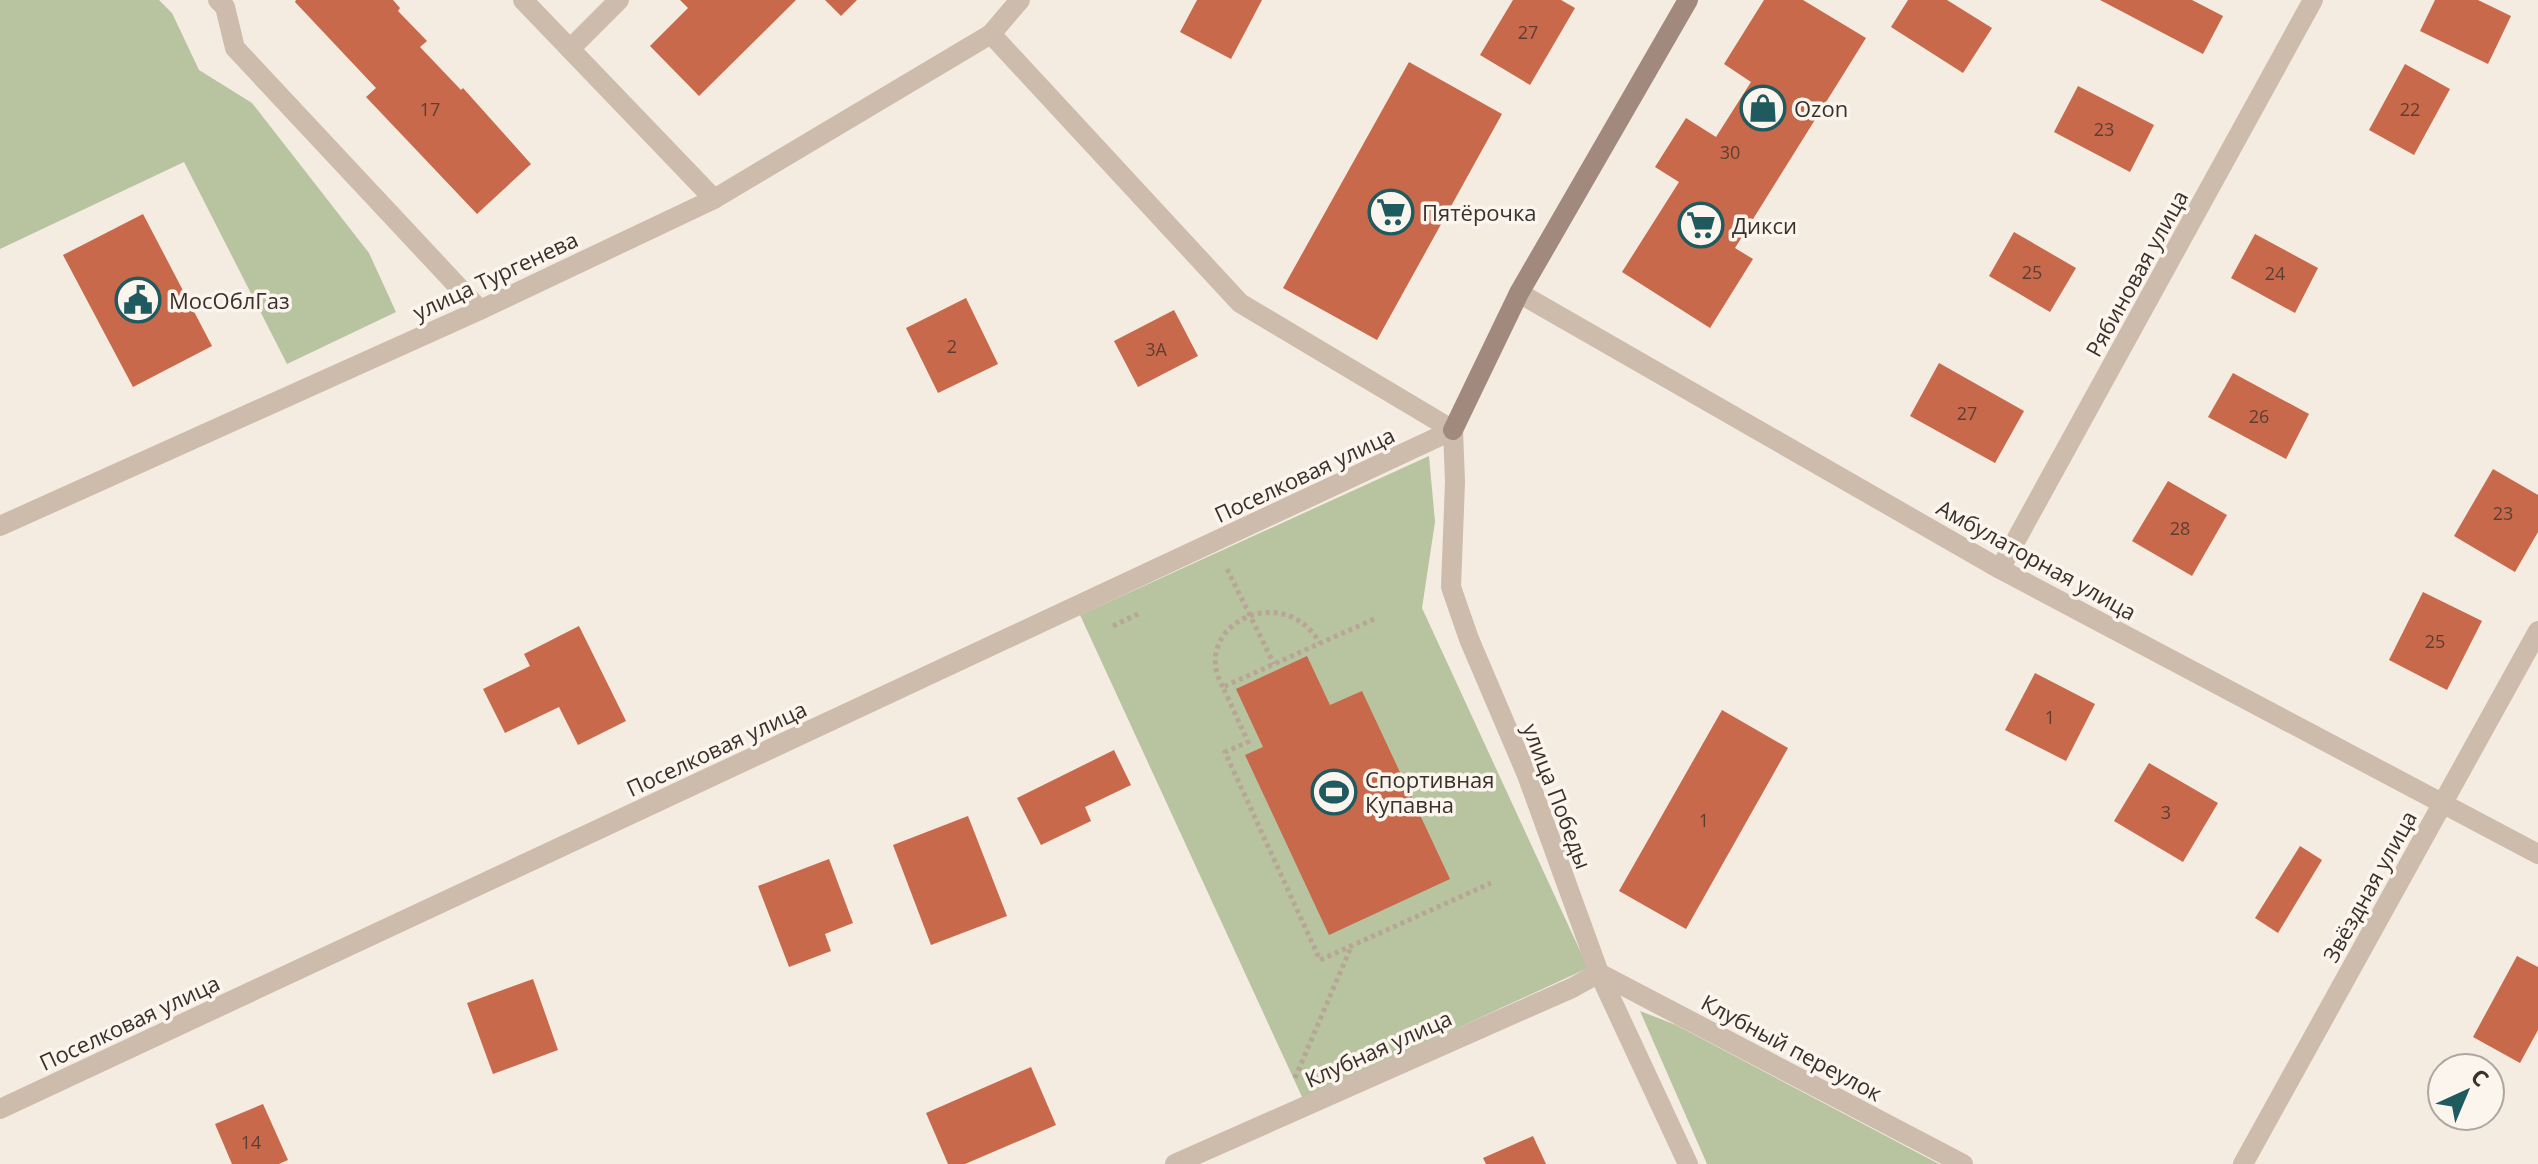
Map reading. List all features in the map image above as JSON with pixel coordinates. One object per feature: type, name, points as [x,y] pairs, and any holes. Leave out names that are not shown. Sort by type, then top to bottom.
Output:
[{"type":"street","points":[[218,0],[225,7],[235,48],[480,310]]},
{"type":"street","points":[[523,0],[714,199]]},
{"type":"street","points":[[570,49],[619,0]]},
{"type":"street","name":"улица Тургенева","points":[[0,526],[480,310],[714,199],[991,34],[1020,0]]},
{"type":"street","points":[[991,34],[1240,303],[1453,430],[1519,293],[1688,0]]},
{"type":"street","name":"Рябиновая улица","points":[[2000,569],[2313,0]]},
{"type":"street","name":"Амбулаторная улица","points":[[1519,293],[2000,569],[2538,854]]},
{"type":"street","name":"улица Победы","points":[[1453,430],[1455,482],[1451,587],[1469,639],[1527,775],[1599,973],[1688,1164]]},
{"type":"street","name":"Поселковая улица","points":[[0,1109],[1453,430]]},
{"type":"street","name":"Звёздная улица","points":[[2243,1164],[2538,631]]},
{"type":"street","name":"Клубная улица","points":[[1175,1164],[1572,988],[1599,973]]},
{"type":"street","name":"Клубный переулок","points":[[1599,973],[1963,1164]]},
{"type":"path","points":[[1227,569],[1274,664]]},
{"type":"path","points":[[1320,643],[1314,633],[1290,616],[1263,611],[1250,614],[1233,626],[1220,644],[1216,667],[1248,742],[1225,752],[1320,960],[1491,883]]},
{"type":"path","points":[[1223,687],[1374,619]]},
{"type":"path","points":[[1277,1119],[1351,946]]},
{"type":"green space","points":[[0,0],[159,0],[172,13],[199,70],[252,103],[369,253],[396,312],[287,364],[184,162],[0,249]]},
{"type":"green space","name":"Спортивная Купавна","points":[[1429,456],[1435,522],[1422,608],[1588,968],[1303,1099],[1080,615]]},
{"type":"green space","points":[[1640,1011],[1676,1025],[1939,1164],[1707,1164]]},
{"type":"building","points":[[296,0],[393,0],[400,8],[398,11],[427,41],[420,47],[461,90],[463,88],[531,164],[477,214],[366,97],[376,88]]},
{"type":"building","points":[[680,0],[796,0],[699,96],[650,46],[688,8]]},
{"type":"building","points":[[825,0],[857,0],[841,16]]},
{"type":"building","points":[[1197,0],[1262,0],[1231,59],[1180,32]]},
{"type":"building","points":[[1513,0],[1561,0],[1575,8],[1530,85],[1480,55]]},
{"type":"building","points":[[1764,0],[1803,0],[1866,38],[1735,248],[1753,259],[1710,328],[1622,272],[1679,182],[1655,167],[1686,118],[1716,137],[1751,82],[1724,64]]},
{"type":"building","points":[[1908,0],[1947,0],[1992,28],[1963,73],[1891,27]]},
{"type":"building","points":[[2100,0],[2192,0],[2223,16],[2203,54]]},
{"type":"building","points":[[2435,0],[2478,0],[2511,16],[2488,64],[2420,31]]},
{"type":"building","points":[[1409,62],[1502,114],[1377,340],[1283,288]]},
{"type":"building","points":[[2405,64],[2450,89],[2414,155],[2369,130]]},
{"type":"building","points":[[2078,86],[2154,125],[2130,172],[2054,132]]},
{"type":"building","name":"МосОблГаз","points":[[143,214],[212,346],[133,387],[63,255]]},
{"type":"building","points":[[2014,232],[2076,268],[2050,312],[1989,276]]},
{"type":"building","points":[[2255,234],[2318,268],[2295,313],[2231,278]]},
{"type":"building","points":[[966,298],[998,364],[938,393],[906,328]]},
{"type":"building","points":[[1174,310],[1198,356],[1138,387],[1114,341]]},
{"type":"building","points":[[1939,363],[2024,411],[1995,463],[1910,416]]},
{"type":"building","points":[[2233,373],[2309,414],[2286,459],[2208,417]]},
{"type":"building","points":[[2493,469],[2538,495],[2538,532],[2515,572],[2454,536]]},
{"type":"building","points":[[2168,481],[2227,515],[2192,576],[2132,541]]},
{"type":"building","points":[[2423,592],[2482,621],[2447,690],[2389,660]]},
{"type":"building","points":[[579,626],[626,721],[578,745],[559,707],[505,733],[483,689],[530,666],[524,654]]},
{"type":"building","points":[[1307,656],[1330,705],[1362,691],[1450,879],[1329,935],[1245,755],[1263,747],[1236,689]]},
{"type":"building","points":[[2035,673],[2095,704],[2066,761],[2005,730]]},
{"type":"building","points":[[1722,710],[1788,748],[1686,929],[1619,891]]},
{"type":"building","points":[[1114,750],[1131,785],[1085,807],[1091,821],[1041,845],[1017,798]]},
{"type":"building","points":[[2149,763],[2218,803],[2183,862],[2114,821]]},
{"type":"building","points":[[968,816],[1007,916],[931,945],[893,845]]},
{"type":"building","points":[[2300,846],[2322,860],[2278,933],[2255,918]]},
{"type":"building","points":[[829,859],[853,923],[825,934],[831,951],[789,967],[758,886]]},
{"type":"building","points":[[2517,956],[2538,967],[2538,1030],[2520,1063],[2506,1055],[2506,1052],[2500,1052],[2473,1037]]},
{"type":"building","points":[[533,979],[558,1050],[493,1074],[467,1003]]},
{"type":"building","points":[[1031,1067],[1056,1125],[965,1164],[948,1164],[926,1113]]},
{"type":"building","points":[[263,1104],[288,1160],[279,1164],[232,1164],[215,1124]]},
{"type":"building","points":[[1533,1136],[1546,1164],[1486,1164],[1483,1158]]},
{"type":"place","name":"Ozon","points":[[1763,108]]},
{"type":"place","name":"Пятёрочка","points":[[1391,212]]},
{"type":"place","name":"Дикси","points":[[1701,225]]},
{"type":"place","name":"МосОблГаз","points":[[138,300]]},
{"type":"place","name":"Спортивная Купавна","points":[[1334,792]]}]
